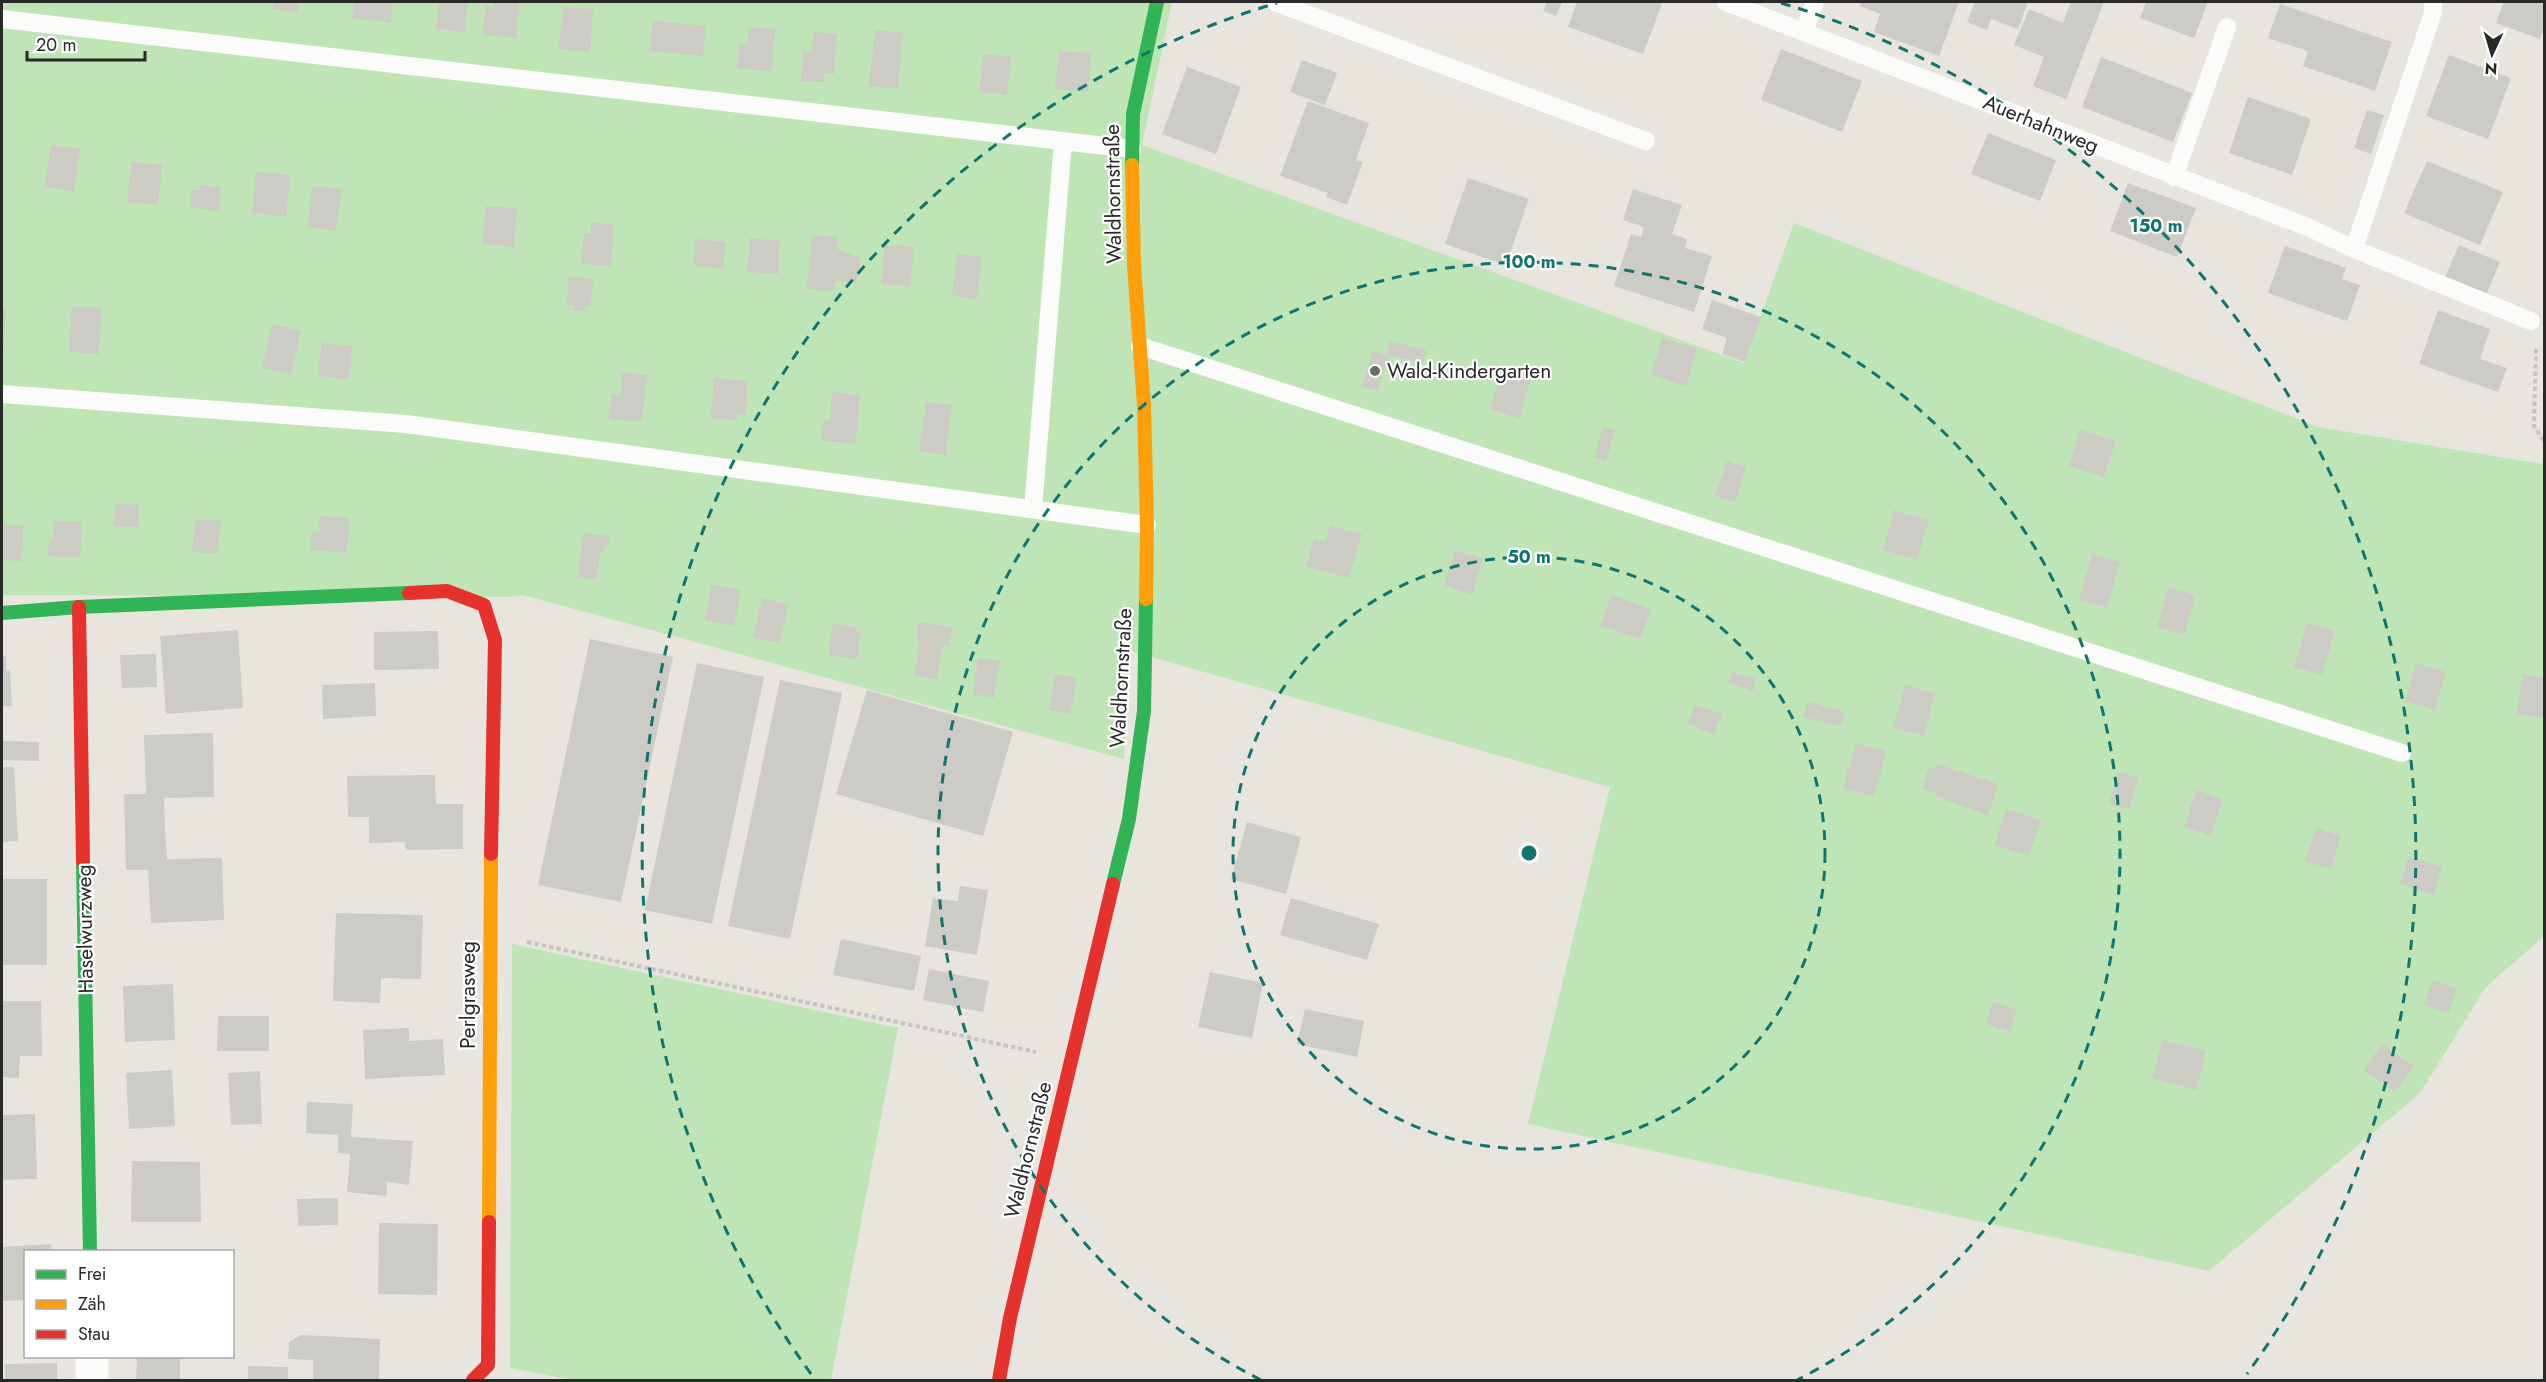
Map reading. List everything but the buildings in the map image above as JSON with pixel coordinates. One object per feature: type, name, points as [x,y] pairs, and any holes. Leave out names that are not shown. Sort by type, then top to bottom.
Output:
[{"type":"street","name":"Waldhornstraße","points":[[999,1380],[1010,1318],[1129,819],[1144,711],[1147,525],[1140,346],[1134,265],[1132,149],[1133,114],[1157,2]]},
{"type":"street","name":"Perlgrasweg","points":[[79,607],[447,591],[484,605],[495,640],[489,929],[488,1365],[473,1380]]},
{"type":"street","points":[[2,613],[79,607]]},
{"type":"street","name":"Haselwurzweg","points":[[79,607],[90,1250]]},
{"type":"street","points":[[92,1358],[92,1380]]},
{"type":"lane","points":[[1275,2],[1646,141]]},
{"type":"lane","name":"Auerhahnweg","points":[[1726,2],[2310,228],[2354,249],[2531,321]]},
{"type":"lane","points":[[1804,31],[1815,2]]},
{"type":"lane","points":[[2354,249],[2433,12],[2433,2]]},
{"type":"lane","points":[[2,19],[1132,149]]},
{"type":"lane","points":[[2174,177],[2228,27]]},
{"type":"lane","points":[[1033,509],[1063,142]]},
{"type":"lane","points":[[1140,346],[2402,753]]},
{"type":"lane","points":[[2,394],[406,424],[1147,525]]},
{"type":"path","points":[[2531,321],[2536,336],[2534,426],[2544,441]]},
{"type":"path","points":[[489,929],[516,939],[1072,1058]]},
{"type":"green space","points":[[2,2],[1172,2],[1142,145],[1744,363],[1794,223],[2318,427],[2542,464],[2544,447],[2544,936],[2486,987],[2420,1093],[2209,1271],[1528,1124],[1610,787],[1130,651],[1124,759],[523,595],[507,597],[2,595]]},
{"type":"green space","points":[[512,944],[898,1028],[831,1380],[573,1380],[510,1368]]},
{"type":"traffic: fast","points":[[1132,165],[1133,114],[1157,2]]},
{"type":"traffic: fast","points":[[2,613],[79,607],[409,593]]},
{"type":"traffic: fast","points":[[1113,884],[1129,819],[1144,711],[1146,599]]},
{"type":"traffic: fast","points":[[83,861],[90,1250]]},
{"type":"traffic: slow","points":[[1132,165],[1134,265],[1144,406],[1146,599]]},
{"type":"traffic: slow","points":[[489,1222],[491,854]]},
{"type":"traffic: jam","points":[[409,593],[447,591],[484,605],[495,640],[491,854]]},
{"type":"traffic: jam","points":[[79,607],[83,861]]},
{"type":"traffic: jam","points":[[999,1380],[1010,1318],[1113,884]]},
{"type":"traffic: jam","points":[[473,1380],[488,1365],[489,1222]]},
{"type":"place","name":"Wald-Kindergarten","points":[[1375,371]]}]
